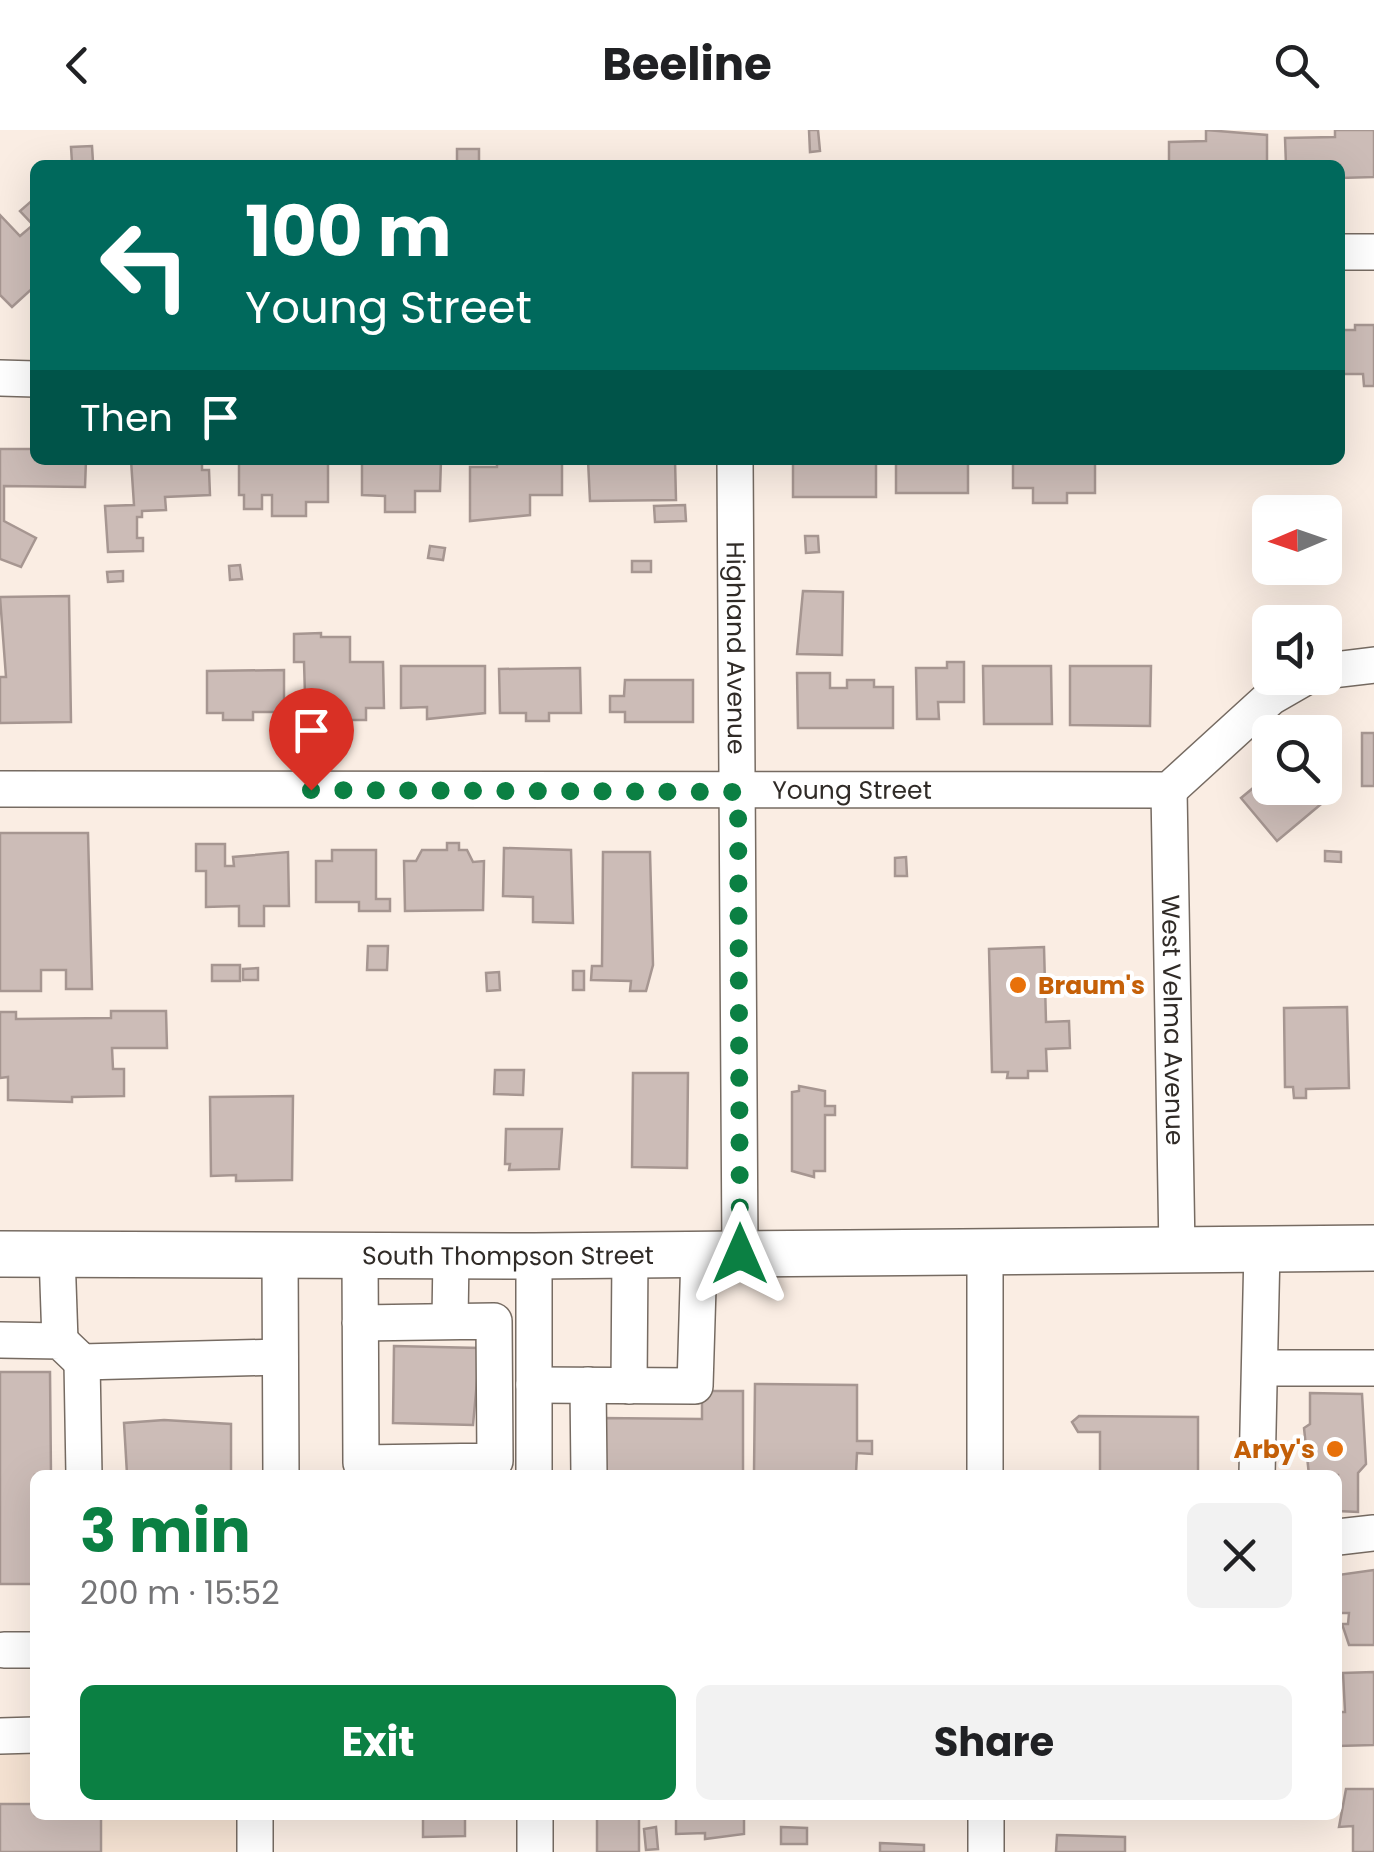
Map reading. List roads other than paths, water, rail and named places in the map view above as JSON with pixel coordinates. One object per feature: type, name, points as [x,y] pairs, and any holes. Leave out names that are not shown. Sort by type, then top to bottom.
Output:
[{"type":"main road","name":"South Thompson Street","points":[[0,1254],[534,1256],[1374,1248]]},
{"type":"street","points":[[1345,252],[1374,252]]},
{"type":"street","points":[[0,378],[30,378]]},
{"type":"street","name":"Highland Avenue","points":[[629,1386],[695,1386],[720,1254],[738,792],[735,465]]},
{"type":"street","points":[[1342,669],[1374,664]]},
{"type":"street","points":[[1168,790],[1274,695]]},
{"type":"street","name":"Young Street","points":[[0,790],[1168,790]]},
{"type":"street","name":"West Velma Avenue","points":[[1168,790],[1177,1250]]},
{"type":"street","points":[[1257,1470],[1263,1368],[1262,1249]]},
{"type":"street","points":[[985,1252],[985,1470]]},
{"type":"street","points":[[57,1254],[83,1470]]},
{"type":"street","points":[[280,1255],[281,1470]]},
{"type":"street","points":[[360,1255],[360,1323],[361,1463],[495,1462],[494,1320],[360,1323]]},
{"type":"street","points":[[450,1255],[450,1321]]},
{"type":"street","points":[[534,1385],[629,1386],[630,1255]]},
{"type":"street","points":[[534,1256],[534,1470]]},
{"type":"street","points":[[0,1340],[71,1352],[280,1357]]},
{"type":"street","points":[[1263,1368],[1374,1368]]},
{"type":"street","points":[[588,1385],[588,1470]]},
{"type":"street","points":[[1342,1537],[1374,1533]]},
{"type":"street","points":[[0,1736],[30,1736]]},
{"type":"street","points":[[254,1820],[255,1852]]},
{"type":"street","points":[[535,1820],[536,1852]]},
{"type":"street","points":[[986,1820],[986,1852]]},
{"type":"place","name":"Braum's","points":[[1018,985]]},
{"type":"place","name":"Arby's","points":[[1335,1449]]}]
